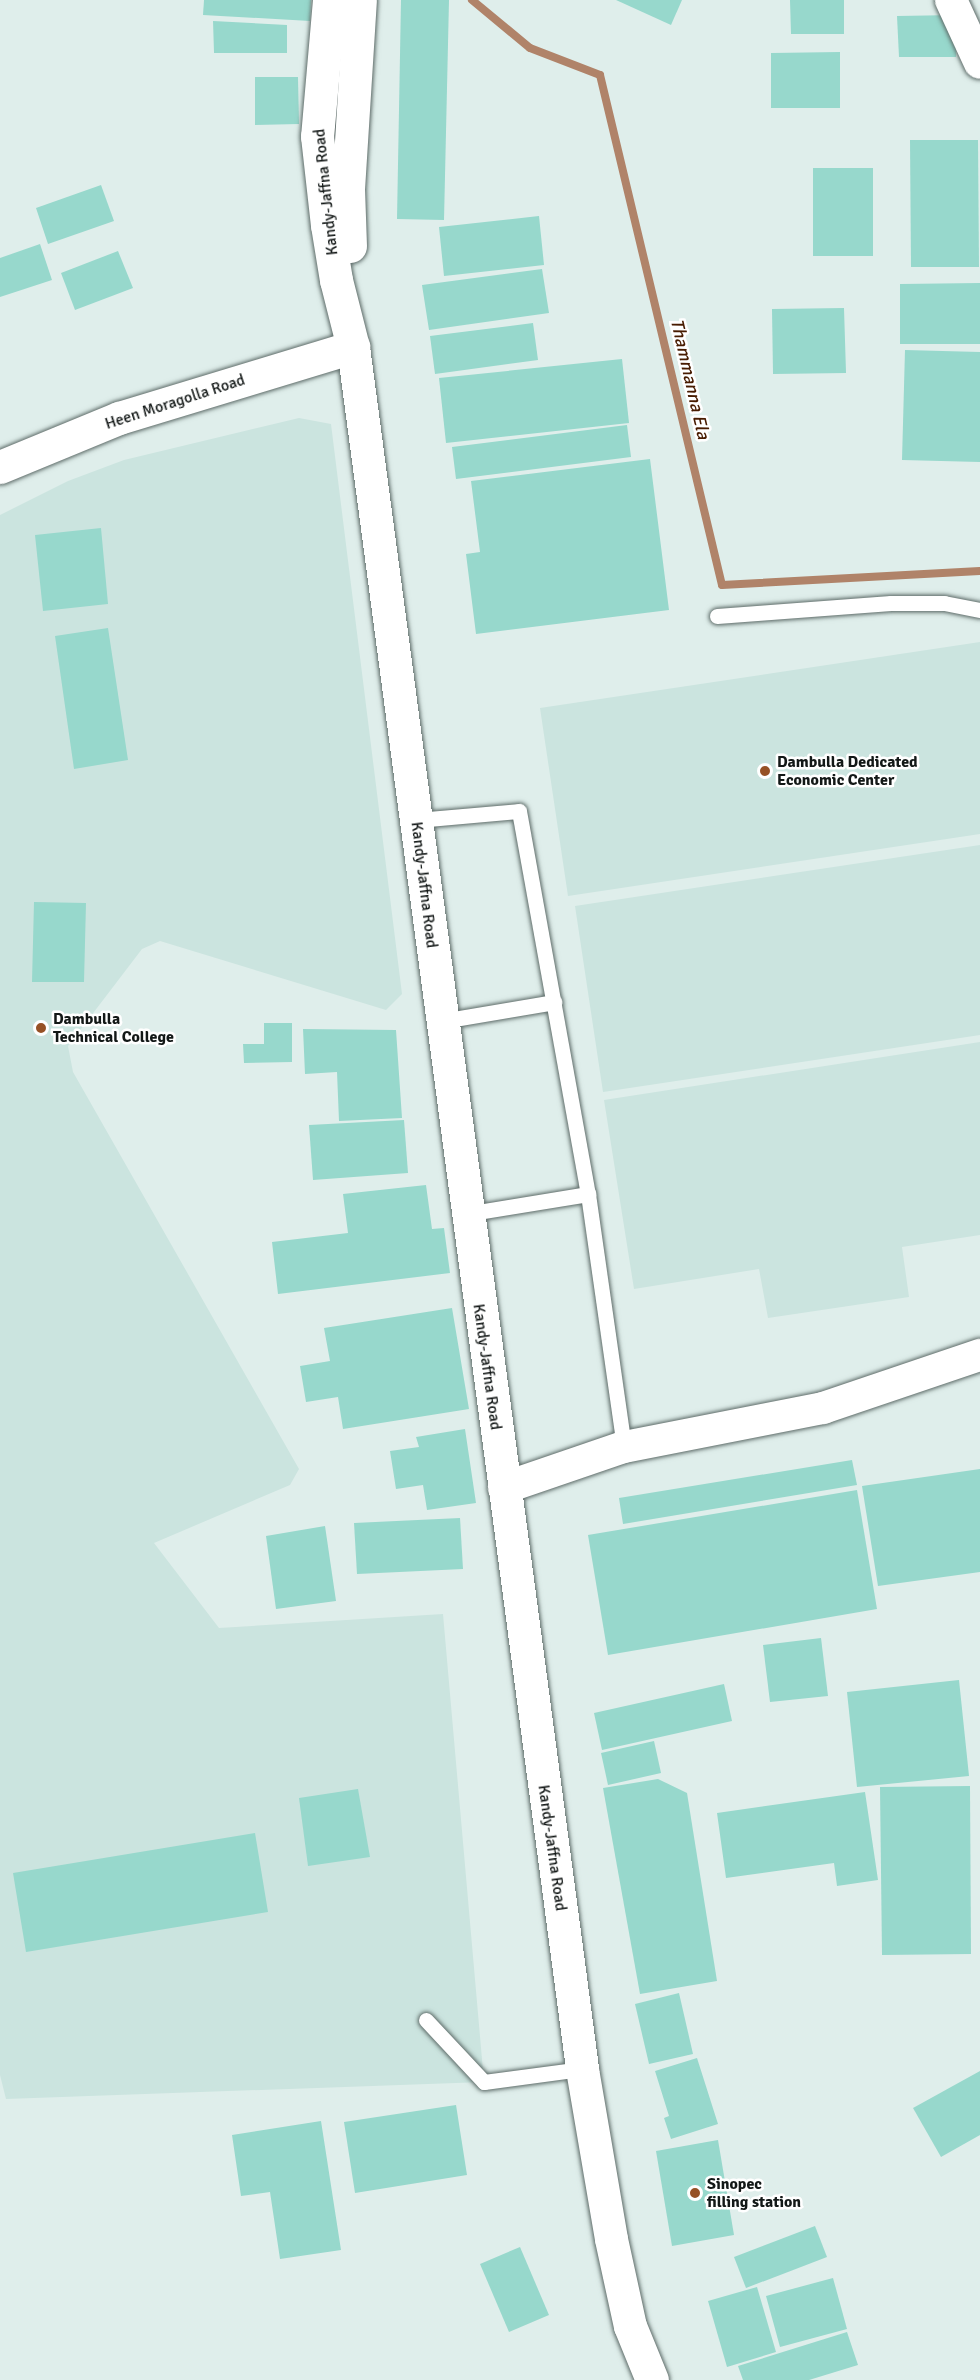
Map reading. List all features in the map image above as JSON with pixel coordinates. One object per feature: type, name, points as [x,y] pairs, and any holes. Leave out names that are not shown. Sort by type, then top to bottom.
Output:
[{"type":"main road","name":"Kandy-Jaffna Road","points":[[329,0],[317,136],[336,280],[352,347],[582,2069],[611,2239],[630,2326],[652,2380]]},
{"type":"main road","name":"Kandy-Jaffna Road","points":[[352,347],[348,189],[360,0]]},
{"type":"main road","name":"Heen Moragolla Road","points":[[0,467],[119,418],[352,347]]},
{"type":"street","points":[[951,0],[980,63]]},
{"type":"street","points":[[504,1488],[624,1447],[824,1408],[980,1355]]},
{"type":"lane","points":[[717,616],[891,603],[944,603],[980,610]]},
{"type":"lane","points":[[416,820],[519,811],[588,1194],[624,1447]]},
{"type":"lane","points":[[442,1021],[554,1002]]},
{"type":"lane","points":[[466,1214],[588,1194]]},
{"type":"lane","points":[[426,2020],[484,2082],[582,2069]]},
{"type":"shaded area","points":[[299,418],[331,424],[402,994],[386,1010],[160,941],[142,949],[68,1046],[73,1072],[299,1469],[290,1485],[154,1543],[219,1628],[443,1614],[484,2082],[6,2099],[0,2075],[0,515],[68,481],[124,460]]},
{"type":"shaded area","name":"Dambulla Dedicated Economic Center","points":[[980,642],[980,834],[568,896],[540,708]]},
{"type":"shaded area","points":[[980,845],[980,1035],[603,1092],[575,906]]},
{"type":"shaded area","points":[[980,1042],[980,1235],[902,1247],[909,1297],[768,1318],[759,1269],[634,1289],[604,1100]]},
{"type":"building","points":[[204,0],[311,0],[310,21],[203,15]]},
{"type":"building","points":[[401,0],[449,0],[444,220],[397,219]]},
{"type":"building","points":[[616,0],[682,0],[671,25]]},
{"type":"building","points":[[790,0],[844,0],[844,34],[791,34]]},
{"type":"building","points":[[956,15],[956,57],[899,57],[897,16]]},
{"type":"building","points":[[213,21],[287,25],[287,53],[214,53]]},
{"type":"building","points":[[840,52],[840,108],[771,108],[771,53]]},
{"type":"building","points":[[255,77],[298,77],[299,124],[255,125]]},
{"type":"building","points":[[910,140],[978,140],[979,267],[911,267]]},
{"type":"building","points":[[813,168],[873,168],[873,256],[813,256]]},
{"type":"building","points":[[101,185],[114,221],[48,244],[36,208]]},
{"type":"building","points":[[539,216],[544,265],[444,276],[439,227]]},
{"type":"building","points":[[40,244],[52,280],[0,297],[0,258]]},
{"type":"building","points":[[118,251],[133,288],[75,310],[61,273]]},
{"type":"building","points":[[542,269],[549,313],[429,330],[422,285]]},
{"type":"building","points":[[980,283],[980,344],[900,344],[900,284]]},
{"type":"building","points":[[844,308],[846,373],[773,374],[772,309]]},
{"type":"building","points":[[533,323],[538,360],[435,374],[430,336]]},
{"type":"building","points":[[905,350],[980,352],[980,462],[902,460]]},
{"type":"building","points":[[622,359],[629,423],[446,443],[439,378]]},
{"type":"building","points":[[627,425],[631,457],[456,479],[452,447]]},
{"type":"building","points":[[650,459],[669,610],[476,634],[466,554],[480,552],[471,481]]},
{"type":"building","points":[[101,528],[108,604],[43,611],[35,535]]},
{"type":"building","points":[[108,628],[128,760],[74,769],[55,636]]},
{"type":"building","points":[[34,902],[86,903],[84,982],[32,982]]},
{"type":"building","points":[[264,1023],[292,1023],[292,1062],[244,1063],[243,1044],[264,1044]]},
{"type":"building","points":[[303,1029],[396,1030],[402,1118],[339,1121],[337,1072],[305,1074]]},
{"type":"building","points":[[404,1120],[408,1173],[313,1180],[309,1125]]},
{"type":"building","points":[[426,1185],[432,1229],[444,1228],[450,1273],[278,1294],[272,1242],[348,1233],[343,1194]]},
{"type":"building","points":[[452,1308],[469,1409],[343,1429],[338,1397],[306,1402],[300,1366],[330,1361],[324,1328]]},
{"type":"building","points":[[465,1429],[476,1503],[427,1510],[423,1485],[396,1489],[390,1451],[419,1447],[416,1437]]},
{"type":"building","points":[[852,1460],[857,1485],[623,1524],[619,1498]]},
{"type":"building","points":[[980,1469],[980,1572],[878,1586],[862,1486]]},
{"type":"building","points":[[857,1490],[877,1609],[608,1655],[588,1535]]},
{"type":"building","points":[[460,1518],[463,1569],[357,1574],[354,1523]]},
{"type":"building","points":[[325,1526],[336,1601],[276,1609],[266,1536]]},
{"type":"building","points":[[821,1638],[828,1696],[770,1702],[763,1645]]},
{"type":"building","points":[[959,1680],[969,1776],[857,1787],[847,1692]]},
{"type":"building","points":[[724,1684],[732,1721],[602,1750],[594,1713]]},
{"type":"building","points":[[654,1741],[661,1773],[608,1785],[601,1753]]},
{"type":"building","points":[[658,1779],[687,1793],[717,1981],[640,1994],[603,1788]]},
{"type":"building","points":[[970,1786],[971,1954],[882,1955],[880,1787]]},
{"type":"building","points":[[358,1789],[370,1857],[308,1866],[299,1798]]},
{"type":"building","points":[[865,1792],[878,1880],[837,1886],[834,1863],[726,1878],[717,1813]]},
{"type":"building","points":[[255,1833],[268,1912],[26,1952],[13,1873]]},
{"type":"building","points":[[679,1993],[693,2054],[649,2064],[635,2004]]},
{"type":"building","points":[[697,2058],[718,2124],[671,2139],[664,2118],[669,2116],[655,2071]]},
{"type":"building","points":[[980,2071],[980,2135],[941,2157],[913,2108]]},
{"type":"building","points":[[456,2105],[467,2175],[355,2193],[344,2122]]},
{"type":"building","points":[[321,2121],[341,2250],[280,2259],[270,2192],[241,2196],[232,2135]]},
{"type":"building","name":"Sinopec filling station","points":[[718,2140],[734,2235],[672,2246],[656,2151]]},
{"type":"building","points":[[815,2226],[827,2257],[746,2288],[734,2257]]},
{"type":"building","points":[[520,2247],[549,2315],[509,2332],[480,2264]]},
{"type":"building","points":[[833,2278],[847,2329],[780,2347],[766,2296]]},
{"type":"building","points":[[757,2287],[776,2352],[727,2367],[708,2301]]},
{"type":"building","points":[[847,2332],[858,2365],[809,2380],[743,2380],[738,2366]]},
{"type":"waterway","name":"Thammanna Ela","points":[[472,0],[530,48],[600,75],[722,585],[980,571]]},
{"type":"place","name":"Dambulla Dedicated Economic Center","points":[[765,771]]},
{"type":"place","name":"Dambulla Technical College","points":[[41,1028]]},
{"type":"place","name":"Sinopec filling station","points":[[695,2193]]}]
